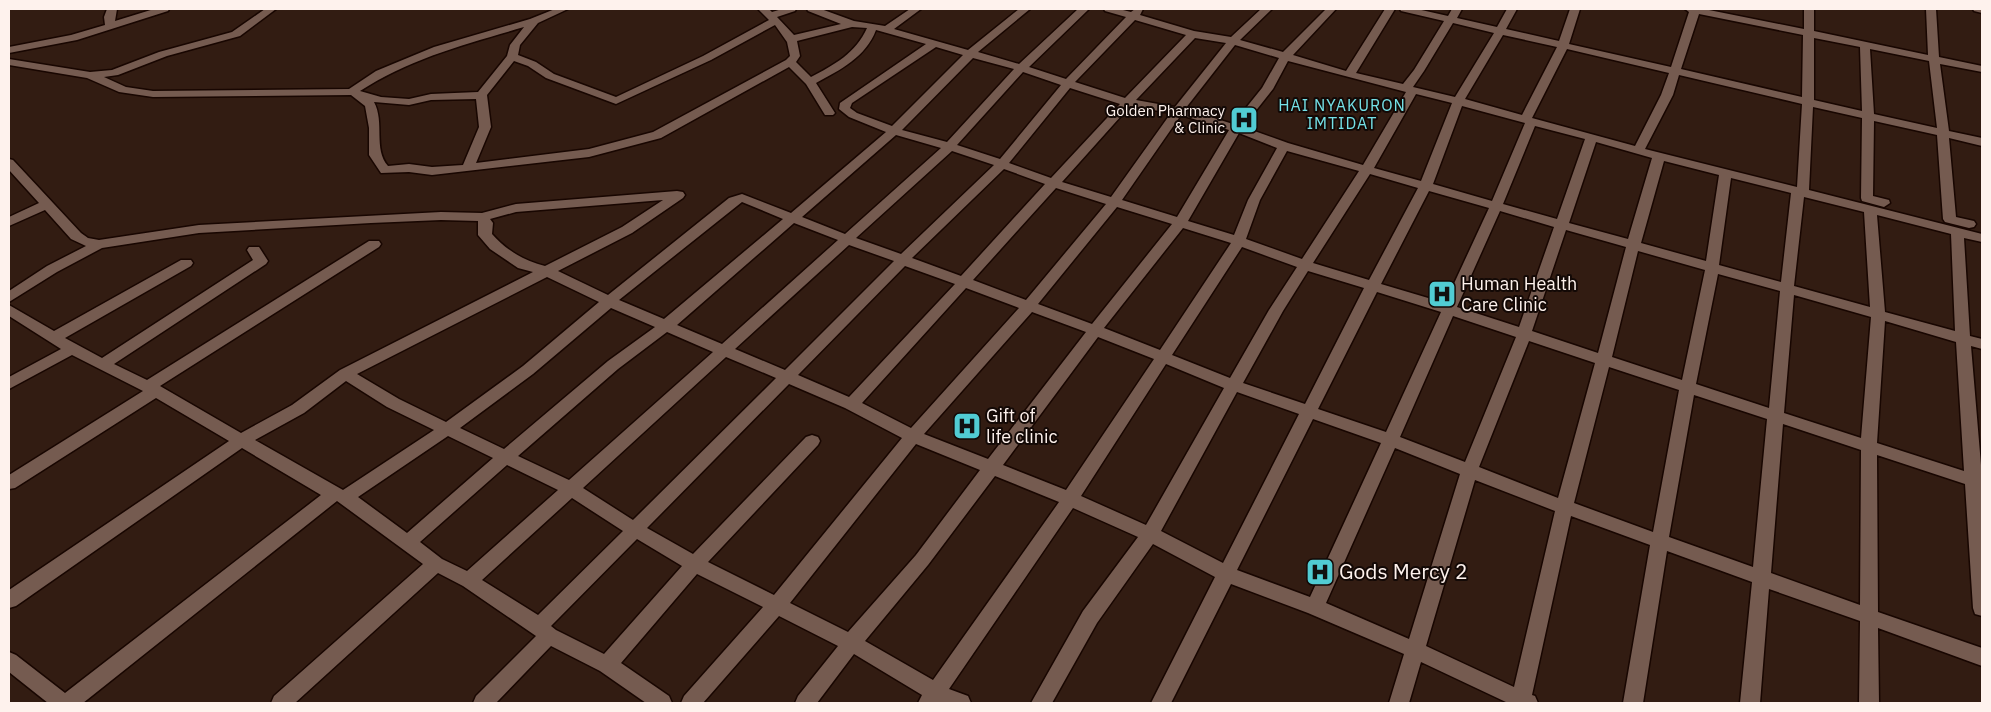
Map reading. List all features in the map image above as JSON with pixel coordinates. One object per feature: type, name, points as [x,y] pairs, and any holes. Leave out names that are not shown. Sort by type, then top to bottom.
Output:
[{"type":"street","points":[[110,26],[109,17],[112,9]]},
{"type":"street","points":[[9,50],[74,38],[164,9]]},
{"type":"street","points":[[90,75],[114,72],[163,54],[236,34],[271,9]]},
{"type":"street","points":[[351,92],[380,72],[438,50],[534,21],[563,9]]},
{"type":"street","points":[[512,57],[532,64],[550,76],[616,101],[707,58],[769,15],[791,9]]},
{"type":"street","points":[[812,9],[852,24],[874,26],[932,44],[971,53],[1069,82],[1126,102],[1178,111],[1236,128],[1284,146],[1982,344]]},
{"type":"street","points":[[886,30],[916,9]]},
{"type":"street","points":[[407,543],[613,365],[667,325],[791,217],[894,131],[971,53],[1025,9]]},
{"type":"street","points":[[469,581],[948,148],[1021,68],[1084,9]]},
{"type":"street","points":[[1109,9],[1136,12],[1193,34],[1233,41],[1349,75],[1458,101],[1800,192],[1870,209],[1954,225],[1982,227]]},
{"type":"street","points":[[691,703],[776,606],[913,436],[1028,307],[1114,202],[1178,111],[1233,41],[1268,9]]},
{"type":"street","points":[[805,703],[851,643],[922,560],[1095,330],[1180,223],[1236,128],[1267,89],[1285,56],[1331,9]]},
{"type":"street","points":[[1349,75],[1390,9]]},
{"type":"street","points":[[1404,9],[1454,14],[1500,31],[1982,142]]},
{"type":"street","points":[[1162,703],[1372,287],[1426,185],[1458,101],[1488,54],[1512,9]]},
{"type":"street","points":[[1316,607],[1496,206],[1528,121],[1563,46],[1574,9]]},
{"type":"street","points":[[1639,150],[1676,72],[1693,9],[1982,69]]},
{"type":"street","points":[[1750,703],[1787,289],[1800,192],[1808,102],[1809,9]]},
{"type":"street","points":[[1931,9],[1934,60],[1954,225],[1963,338],[1978,481],[1982,608]]},
{"type":"street","points":[[1978,9],[1982,10]]},
{"type":"street","points":[[483,703],[634,529],[904,259],[1001,165],[1069,82],[1136,12]]},
{"type":"street","points":[[1041,703],[1090,617],[1150,534],[1233,385],[1305,265],[1367,169],[1409,90],[1454,14]]},
{"type":"street","points":[[351,92],[370,104],[375,129],[373,150],[378,163],[385,170],[409,168],[432,171],[589,153],[657,135],[790,62],[795,56],[796,45],[769,15]]},
{"type":"street","points":[[468,168],[485,127],[481,95],[512,57],[515,45],[534,21]]},
{"type":"street","points":[[792,39],[852,24]]},
{"type":"street","points":[[810,82],[829,72],[860,51],[874,26]]},
{"type":"street","points":[[851,404],[903,350],[963,281],[1126,102],[1193,34]]},
{"type":"street","points":[[932,44],[848,101],[844,105],[845,109],[853,115],[894,131],[948,148],[975,154],[1054,183],[1239,241],[1372,287],[1450,310],[1978,481]]},
{"type":"street","points":[[1865,46],[1868,116],[1867,198],[1954,225],[1982,238]]},
{"type":"street","points":[[9,62],[90,75],[123,90],[153,94],[351,92],[381,100],[408,102],[431,97],[481,95]]},
{"type":"street","points":[[790,62],[810,82],[829,113]]},
{"type":"street","points":[[1399,703],[1469,472],[1524,334],[1592,137]]},
{"type":"street","points":[[931,697],[1070,498],[1239,241],[1254,200],[1284,146]]},
{"type":"street","points":[[482,217],[486,223],[485,235],[495,246],[523,265],[546,272],[610,302],[851,404],[913,436],[1070,498],[1150,534],[1226,574],[1316,607],[1415,650],[1523,702],[1564,507],[1604,360],[1628,261],[1634,246],[1659,156]]},
{"type":"street","points":[[9,163],[76,236],[84,241],[99,244],[199,229],[441,216],[482,217],[516,208],[679,195],[627,230],[345,374],[298,409],[242,440],[9,600]]},
{"type":"street","points":[[1633,703],[1676,444],[1712,268],[1725,172]]},
{"type":"street","points":[[68,703],[339,495],[446,429],[528,370],[739,198],[747,198],[846,239],[1095,330],[1233,385],[1390,440],[1564,507],[1661,540],[1982,658]]},
{"type":"street","points":[[9,222],[46,205]]},
{"type":"street","points":[[1869,703],[1869,446],[1878,315],[1870,209]]},
{"type":"street","points":[[9,297],[52,268],[99,244]]},
{"type":"street","points":[[9,483],[374,244]]},
{"type":"street","points":[[103,364],[261,261],[254,250]]},
{"type":"street","points":[[54,338],[186,263]]},
{"type":"street","points":[[9,310],[72,349],[152,389],[339,495],[436,564],[469,581],[544,631],[607,665],[662,703]]},
{"type":"street","points":[[9,384],[72,349]]},
{"type":"street","points":[[345,374],[393,402],[570,489],[695,564],[851,643],[931,697],[961,703]]},
{"type":"street","points":[[607,665],[695,564],[812,440]]},
{"type":"street","points":[[281,703],[436,564]]},
{"type":"street","points":[[9,661],[63,703]]},
{"type":"place","name":"Golden Pharmacy & Clinic","points":[[1244,120]]},
{"type":"place","name":"Human Health Care Clinic","points":[[1442,294]]},
{"type":"place","name":"Gift of life clinic","points":[[967,426]]},
{"type":"place","name":"Gods Mercy 2","points":[[1320,572]]},
{"type":"district","name":"HAI NYAKURON IMTIDAT","points":[[1342,114]]}]
